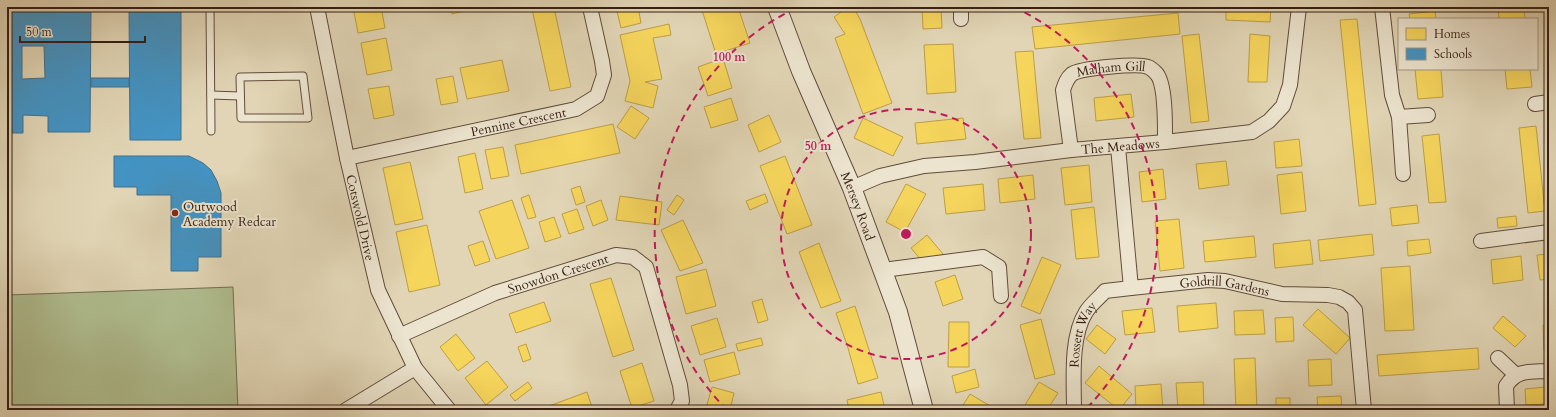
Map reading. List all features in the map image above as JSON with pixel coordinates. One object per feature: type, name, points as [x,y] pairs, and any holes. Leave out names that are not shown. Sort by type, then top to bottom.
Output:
[{"type":"street","name":"Cotswold Drive","points":[[317,7],[347,158],[378,290],[415,368],[449,410]]},
{"type":"street","name":"Pennine Crescent","points":[[347,158],[576,110],[597,96],[604,75],[590,7]]},
{"type":"street","name":"Mersey Road","points":[[777,7],[801,71],[852,188],[883,270],[898,312],[924,410]]},
{"type":"street","name":"The Meadows","points":[[852,188],[880,176],[924,166],[975,162],[1071,150],[1118,147],[1252,132],[1269,121],[1283,106],[1290,85],[1299,7]]},
{"type":"street","points":[[1382,7],[1392,95],[1399,117],[1403,174]]},
{"type":"street","name":"Malham Gill","points":[[1071,150],[1063,90],[1066,81],[1072,74],[1085,69],[1131,66],[1148,67],[1157,73],[1162,83],[1166,142]]},
{"type":"street","points":[[1535,104],[1549,102]]},
{"type":"street","points":[[1399,117],[1428,115]]},
{"type":"street","points":[[1118,147],[1131,288]]},
{"type":"street","points":[[1481,241],[1549,232]]},
{"type":"street","name":"Snowdon Crescent","points":[[399,336],[495,293],[616,255],[634,257],[646,267],[680,385],[682,401],[677,410]]},
{"type":"street","points":[[883,270],[983,257],[999,267],[1002,296]]},
{"type":"street","name":"Goldrill Gardens","points":[[1131,288],[1208,280],[1225,281],[1282,294],[1328,295],[1339,297],[1348,302],[1355,310],[1364,410]]},
{"type":"street","name":"Rossett Way","points":[[1074,410],[1076,343],[1079,325],[1086,311],[1105,291],[1131,288]]},
{"type":"street","points":[[1498,358],[1515,374]]},
{"type":"street","points":[[346,410],[415,368]]},
{"type":"street","points":[[1507,410],[1506,386],[1515,374],[1549,371]]},
{"type":"lane","points":[[210,7],[211,131]]},
{"type":"lane","points":[[303,76],[308,118],[241,118],[240,96],[240,77],[303,76]]},
{"type":"lane","points":[[211,95],[240,96]]},
{"type":"green space","points":[[233,287],[238,410],[11,410],[7,295]]},
{"type":"building: Homes","points":[[353,7],[381,7],[385,28],[358,33]]},
{"type":"building: Homes","points":[[450,7],[468,7],[468,10],[452,14]]},
{"type":"building: Homes","points":[[540,7],[554,7],[571,87],[550,91],[532,9]]},
{"type":"building: Homes","points":[[616,7],[638,7],[641,23],[621,28]]},
{"type":"building: Homes","points":[[701,7],[738,7],[750,43],[716,54]]},
{"type":"building: Homes","points":[[819,7],[830,7],[822,12]]},
{"type":"building: Homes","points":[[848,7],[853,7],[860,19],[892,103],[863,114],[835,38],[845,34],[834,17]]},
{"type":"building: Homes","points":[[922,7],[941,7],[942,28],[923,29]]},
{"type":"building: Homes","points":[[1003,7],[1022,7],[1022,8],[1003,10]]},
{"type":"building: Homes","points":[[1226,7],[1271,7],[1270,22],[1226,20]]},
{"type":"building: Homes","points":[[1498,7],[1524,7],[1525,18],[1499,18]]},
{"type":"building: Homes","points":[[1435,11],[1436,18],[1410,18],[1409,14]]},
{"type":"building: Homes","points":[[1178,13],[1180,34],[1035,49],[1032,27]]},
{"type":"building: Homes","points":[[1357,19],[1376,204],[1359,206],[1340,20]]},
{"type":"building: Homes","points":[[669,24],[671,35],[653,38],[662,79],[645,82],[658,86],[653,108],[625,101],[630,81],[620,35]]},
{"type":"building: Homes","points":[[1199,34],[1209,121],[1191,123],[1182,36]]},
{"type":"building: Homes","points":[[1250,34],[1270,36],[1267,82],[1248,82]]},
{"type":"building: Homes","points":[[386,38],[392,70],[367,75],[361,43]]},
{"type":"building: Homes","points":[[953,44],[956,92],[927,94],[924,45]]},
{"type":"building: Homes","points":[[1033,51],[1041,138],[1024,139],[1015,52]]},
{"type":"building: Homes","points":[[723,58],[732,88],[708,96],[698,67]]},
{"type":"building: Homes","points":[[502,60],[509,91],[467,99],[460,68]]},
{"type":"building: Homes","points":[[1415,70],[1441,70],[1443,97],[1418,99]]},
{"type":"building: Homes","points":[[1505,70],[1530,70],[1532,87],[1507,89]]},
{"type":"building: Homes","points":[[453,76],[458,102],[441,105],[436,79]]},
{"type":"building: Homes","points":[[389,86],[394,115],[374,119],[368,89]]},
{"type":"building: Homes","points":[[1131,94],[1134,117],[1096,121],[1094,98]]},
{"type":"building: Homes","points":[[731,98],[738,120],[711,128],[704,107]]},
{"type":"building: Homes","points":[[631,106],[649,118],[635,139],[617,127]]},
{"type":"building: Homes","points":[[769,115],[781,142],[759,152],[748,125]]},
{"type":"building: Homes","points":[[863,118],[903,137],[893,156],[854,138]]},
{"type":"building: Homes","points":[[963,118],[966,139],[917,144],[915,123]]},
{"type":"building: Homes","points":[[613,124],[620,153],[521,174],[515,145]]},
{"type":"building: Homes","points":[[1536,126],[1545,211],[1528,213],[1519,128]]},
{"type":"building: Homes","points":[[1439,134],[1446,202],[1429,203],[1422,136]]},
{"type":"building: Homes","points":[[1299,139],[1302,166],[1276,168],[1274,142]]},
{"type":"building: Homes","points":[[503,147],[509,176],[491,179],[485,150]]},
{"type":"building: Homes","points":[[475,153],[483,189],[465,193],[458,157]]},
{"type":"building: Homes","points":[[785,156],[812,225],[787,234],[760,166]]},
{"type":"building: Homes","points":[[1226,161],[1229,185],[1199,189],[1196,164]]},
{"type":"building: Homes","points":[[410,162],[423,219],[395,225],[383,168]]},
{"type":"building: Homes","points":[[1089,165],[1092,202],[1065,205],[1061,168]]},
{"type":"building: Homes","points":[[1163,169],[1166,199],[1142,202],[1139,172]]},
{"type":"building: Homes","points":[[1302,172],[1306,211],[1281,214],[1277,175]]},
{"type":"building: Homes","points":[[1033,175],[1035,199],[1000,203],[998,179]]},
{"type":"building: Homes","points":[[906,184],[926,194],[905,232],[886,222]]},
{"type":"building: Homes","points":[[983,184],[985,210],[946,214],[943,188]]},
{"type":"building: Homes","points":[[580,186],[585,202],[576,205],[571,189]]},
{"type":"building: Homes","points":[[765,194],[768,202],[750,210],[746,201]]},
{"type":"building: Homes","points":[[529,195],[536,217],[528,219],[521,198]]},
{"type":"building: Homes","points":[[677,195],[684,200],[674,215],[667,210]]},
{"type":"building: Homes","points":[[620,196],[662,202],[659,225],[616,220]]},
{"type":"building: Homes","points":[[512,200],[529,248],[496,259],[479,211]]},
{"type":"building: Homes","points":[[601,200],[608,220],[593,226],[586,206]]},
{"type":"building: Homes","points":[[1417,205],[1419,223],[1392,226],[1390,208]]},
{"type":"building: Homes","points":[[1094,207],[1099,257],[1076,259],[1071,210]]},
{"type":"building: Homes","points":[[577,209],[584,229],[569,234],[562,214]]},
{"type":"building: Homes","points":[[1516,216],[1517,226],[1498,228],[1497,218]]},
{"type":"building: Homes","points":[[554,217],[561,237],[545,242],[539,222]]},
{"type":"building: Homes","points":[[1179,219],[1184,268],[1160,271],[1155,221]]},
{"type":"building: Homes","points":[[683,220],[703,263],[680,271],[661,230]]},
{"type":"building: Homes","points":[[427,225],[440,285],[409,292],[396,232]]},
{"type":"building: Homes","points":[[1372,234],[1374,255],[1320,261],[1318,240]]},
{"type":"building: Homes","points":[[927,235],[943,254],[927,267],[911,248]]},
{"type":"building: Homes","points":[[1254,236],[1256,257],[1205,262],[1203,241]]},
{"type":"building: Homes","points":[[1429,239],[1431,253],[1408,256],[1407,241]]},
{"type":"building: Homes","points":[[1310,240],[1313,264],[1275,268],[1273,244]]},
{"type":"building: Homes","points":[[483,241],[490,261],[475,266],[468,246]]},
{"type":"building: Homes","points":[[819,243],[841,301],[821,308],[799,252]]},
{"type":"building: Homes","points":[[1549,254],[1549,279],[1540,280],[1537,255]]},
{"type":"building: Homes","points":[[1521,256],[1523,280],[1493,284],[1491,260]]},
{"type":"building: Homes","points":[[1042,257],[1061,265],[1040,314],[1021,306]]},
{"type":"building: Homes","points":[[1410,266],[1414,330],[1385,331],[1381,268]]},
{"type":"building: Homes","points":[[706,269],[716,306],[686,314],[676,277]]},
{"type":"building: Homes","points":[[955,275],[963,299],[943,306],[935,282]]},
{"type":"building: Homes","points":[[611,278],[634,350],[613,357],[590,284]]},
{"type":"building: Homes","points":[[762,299],[768,320],[758,323],[752,302]]},
{"type":"building: Homes","points":[[544,302],[551,321],[516,333],[509,314]]},
{"type":"building: Homes","points":[[1216,303],[1218,328],[1179,332],[1177,306]]},
{"type":"building: Homes","points":[[855,306],[878,378],[858,384],[836,313]]},
{"type":"building: Homes","points":[[1152,308],[1155,332],[1125,335],[1122,311]]},
{"type":"building: Homes","points":[[1318,309],[1350,338],[1336,354],[1303,325]]},
{"type":"building: Homes","points":[[1263,310],[1265,334],[1235,335],[1234,311]]},
{"type":"building: Homes","points":[[1503,316],[1526,336],[1515,347],[1493,328]]},
{"type":"building: Homes","points":[[1293,317],[1294,341],[1276,342],[1275,318]]},
{"type":"building: Homes","points":[[717,318],[726,347],[700,355],[691,326]]},
{"type":"building: Homes","points":[[1041,319],[1055,374],[1035,379],[1020,325]]},
{"type":"building: Homes","points":[[949,322],[969,322],[969,367],[948,367]]},
{"type":"building: Homes","points":[[1097,325],[1116,339],[1105,354],[1086,339]]},
{"type":"building: Homes","points":[[1543,325],[1549,325],[1549,350],[1544,351]]},
{"type":"building: Homes","points":[[456,334],[475,358],[458,371],[440,347]]},
{"type":"building: Homes","points":[[761,338],[763,345],[738,351],[736,344]]},
{"type":"building: Homes","points":[[526,344],[531,359],[523,362],[518,347]]},
{"type":"building: Homes","points":[[1478,348],[1479,369],[1379,376],[1377,355]]},
{"type":"building: Homes","points":[[734,352],[740,374],[710,382],[704,360]]},
{"type":"building: Homes","points":[[1255,358],[1257,410],[1236,410],[1234,359]]},
{"type":"building: Homes","points":[[1331,359],[1332,385],[1309,386],[1308,360]]},
{"type":"building: Homes","points":[[487,361],[508,387],[486,405],[465,378]]},
{"type":"building: Homes","points":[[642,363],[654,401],[632,408],[620,371]]},
{"type":"building: Homes","points":[[1099,366],[1132,394],[1119,410],[1085,383]]},
{"type":"building: Homes","points":[[975,369],[979,387],[956,393],[952,376]]},
{"type":"building: Homes","points":[[528,382],[532,388],[515,401],[510,395]]},
{"type":"building: Homes","points":[[1039,382],[1058,393],[1047,410],[1022,410]]},
{"type":"building: Homes","points":[[1203,382],[1204,407],[1178,409],[1176,383]]},
{"type":"building: Homes","points":[[1161,384],[1163,410],[1136,410],[1135,386]]},
{"type":"building: Homes","points":[[712,387],[734,393],[730,410],[712,410],[706,408]]},
{"type":"building: Homes","points":[[1546,387],[1547,404],[1526,405],[1525,389]]},
{"type":"building: Homes","points":[[587,392],[593,410],[538,410]]},
{"type":"building: Homes","points":[[881,392],[885,410],[849,410],[847,400]]},
{"type":"building: Homes","points":[[970,394],[997,410],[960,410]]},
{"type":"building: Homes","points":[[1341,396],[1342,410],[1318,410],[1317,397]]},
{"type":"building: Homes","points":[[1276,398],[1290,398],[1290,410],[1276,410]]},
{"type":"building: Schools","points":[[7,7],[91,7],[90,132],[48,132],[48,116],[23,115],[23,133],[7,133]],"holes":[[[22,46],[44,46],[45,78],[22,79]]]},
{"type":"building: Schools","points":[[129,7],[181,7],[181,140],[130,140]]},
{"type":"building: Schools","points":[[91,78],[129,78],[129,87],[91,87]]},
{"type":"building: Schools","points":[[114,156],[189,156],[203,163],[211,170],[221,193],[221,257],[198,257],[198,271],[171,271],[171,195],[137,195],[137,187],[114,187]]},
{"type":"place","name":"Outwood Academy Redcar","points":[[175,213]]}]
